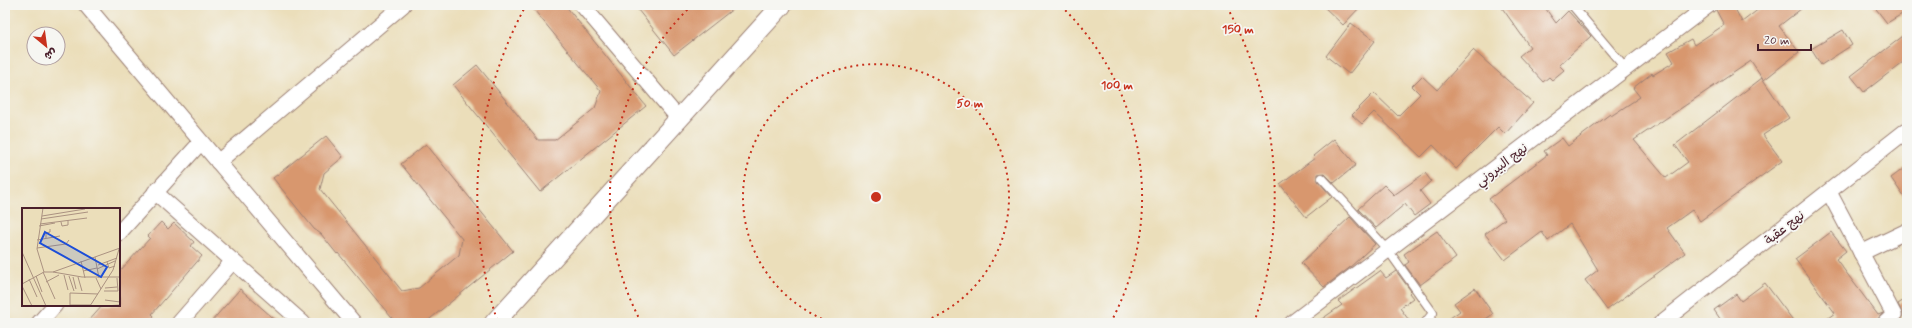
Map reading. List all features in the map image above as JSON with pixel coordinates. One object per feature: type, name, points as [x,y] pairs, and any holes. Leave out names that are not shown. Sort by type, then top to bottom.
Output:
[{"type":"street","points":[[86,5],[354,323]]},
{"type":"street","points":[[218,162],[403,5]]},
{"type":"street","points":[[582,5],[679,119]]},
{"type":"street","points":[[494,323],[782,5]]},
{"type":"street","name":"نهج البيروني","points":[[1292,323],[1709,5]]},
{"type":"street","name":"نهج عقبة","points":[[1661,323],[1907,130]]},
{"type":"street","points":[[120,231],[201,142]]},
{"type":"street","points":[[155,192],[303,323]]},
{"type":"street","points":[[1829,192],[1894,315],[1885,323]]},
{"type":"street","points":[[1861,253],[1907,230]]},
{"type":"street","points":[[178,323],[233,261]]},
{"type":"street","points":[[39,323],[54,306]]},
{"type":"lane","points":[[1572,5],[1626,69]]},
{"type":"lane","points":[[1322,178],[1388,250],[1433,313],[1425,323]]},
{"type":"building","points":[[530,5],[565,5],[646,106],[540,192],[453,85],[477,65],[538,140],[555,140],[595,108],[601,91]]},
{"type":"building","points":[[634,5],[738,5],[674,55]]},
{"type":"building","points":[[1322,5],[1362,5],[1343,25]]},
{"type":"building","points":[[1500,5],[1543,5],[1556,23],[1568,11],[1591,36],[1559,65],[1564,70],[1552,80],[1549,77],[1543,82],[1519,56],[1530,47]]},
{"type":"building","points":[[1718,5],[1733,5],[1742,22],[1764,5],[1806,5],[1779,26],[1799,52],[1764,80],[1751,61],[1634,140],[1666,178],[1688,162],[1675,145],[1762,78],[1789,118],[1763,135],[1782,161],[1700,221],[1692,210],[1667,228],[1685,253],[1607,310],[1585,280],[1598,270],[1570,224],[1548,241],[1542,232],[1505,260],[1485,234],[1505,219],[1489,199],[1547,155],[1544,151],[1562,138],[1568,146],[1610,114],[1611,116],[1640,97],[1633,88],[1652,73],[1653,75],[1674,62],[1668,52],[1691,39],[1694,45],[1724,25],[1716,10]]},
{"type":"building","points":[[1873,5],[1907,5],[1907,11],[1887,23]]},
{"type":"building","points":[[1351,23],[1375,41],[1349,74],[1326,56]]},
{"type":"building","points":[[1843,30],[1852,45],[1821,65],[1811,49]]},
{"type":"building","points":[[1907,33],[1907,59],[1864,92],[1851,76]]},
{"type":"building","points":[[1473,50],[1533,103],[1505,134],[1498,127],[1456,169],[1433,145],[1421,157],[1374,112],[1362,124],[1352,115],[1374,93],[1398,116],[1420,94],[1412,86],[1422,76],[1437,90]]},
{"type":"building","points":[[326,136],[343,157],[324,173],[320,189],[402,291],[419,288],[459,255],[462,239],[401,164],[426,144],[513,251],[425,323],[396,323],[338,253],[337,254],[321,234],[314,229],[273,178]]},
{"type":"building","points":[[1334,139],[1356,165],[1334,183],[1324,173],[1318,174],[1318,181],[1332,197],[1306,217],[1280,184],[1315,158],[1313,156]]},
{"type":"building","points":[[1907,166],[1907,201],[1891,178]]},
{"type":"building","points":[[1425,173],[1431,181],[1420,191],[1430,204],[1414,216],[1405,204],[1376,228],[1358,209],[1384,185],[1394,195]]},
{"type":"building","points":[[1350,217],[1375,244],[1348,269],[1324,287],[1301,263]]},
{"type":"building","points":[[161,222],[168,229],[174,223],[194,242],[191,246],[202,256],[152,314],[154,316],[148,323],[87,323],[102,306],[120,306],[120,271],[150,238],[148,236]]},
{"type":"building","points":[[1437,231],[1456,258],[1420,285],[1405,265],[1409,262],[1404,254]]},
{"type":"building","points":[[1831,232],[1846,251],[1836,259],[1878,315],[1883,313],[1876,323],[1821,323],[1835,313],[1795,259]]},
{"type":"building","points":[[1380,271],[1386,278],[1396,271],[1411,291],[1409,293],[1413,298],[1400,308],[1411,323],[1316,323],[1342,305],[1338,301]]},
{"type":"building","points":[[1765,283],[1795,323],[1723,323],[1714,310],[1736,294],[1741,301]]},
{"type":"building","points":[[1475,288],[1493,314],[1480,323],[1443,323],[1460,311],[1454,303]]},
{"type":"building","points":[[240,289],[279,323],[210,323]]},
{"type":"building","points":[[1907,298],[1907,323],[1899,323],[1903,315],[1898,304]]}]
